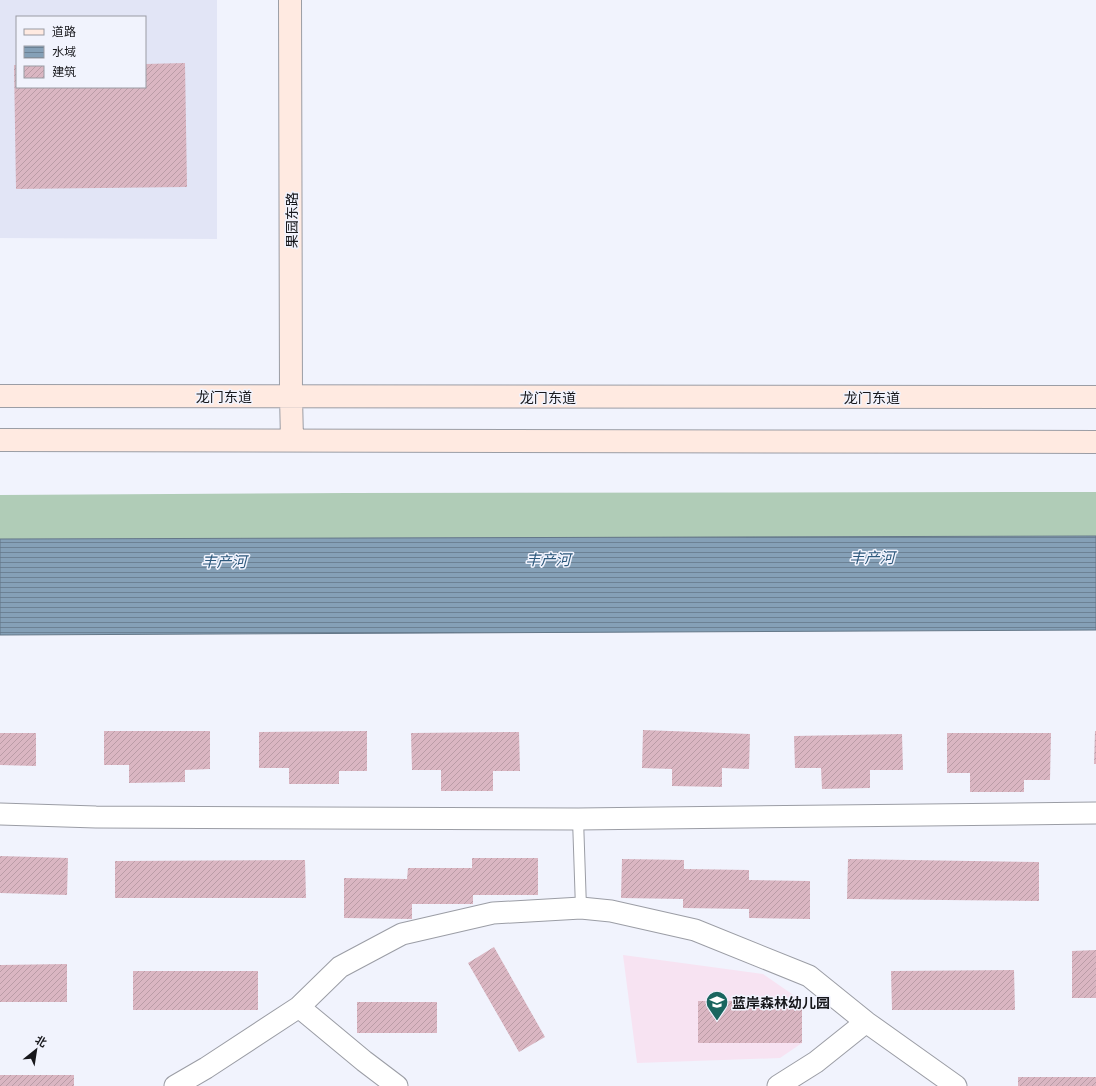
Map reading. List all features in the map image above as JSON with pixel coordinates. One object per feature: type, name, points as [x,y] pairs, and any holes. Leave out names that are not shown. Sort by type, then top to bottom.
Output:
[{"type":"main road","name":"果园东路","points":[[278,0],[286,440]]},
{"type":"main road","name":"果园东路","points":[[285,396],[290,0]]},
{"type":"main road","name":"龙门东道","points":[[0,396],[1096,397]]},
{"type":"main road","points":[[0,440],[1096,442]]},
{"type":"street","points":[[0,814],[96,817],[578,819],[1096,813]]},
{"type":"street","points":[[175,1086],[206,1068],[299,1007],[340,967],[402,934],[493,913],[581,908],[611,911],[702,932],[809,976],[866,1022],[956,1086]]},
{"type":"street","points":[[299,1007],[364,1061],[397,1086]]},
{"type":"street","points":[[778,1086],[816,1062],[866,1022]]},
{"type":"lane","points":[[578,819],[581,908]]},
{"type":"shaded area","points":[[0,0],[217,0],[217,239],[0,238]]},
{"type":"shaded area","name":"蓝岸森林幼儿园","points":[[623,955],[763,974],[802,1001],[802,1043],[780,1058],[637,1063]]},
{"type":"green space","points":[[1096,492],[1096,536],[0,539],[0,495]]},
{"type":"water","name":"丰产河","points":[[1096,536],[1096,630],[0,635],[0,539]]},
{"type":"building","points":[[185,63],[187,187],[16,189],[14,65],[16,65],[16,88],[146,88],[146,64]]},
{"type":"building","points":[[643,730],[750,734],[749,769],[722,768],[722,787],[672,786],[672,769],[642,768]]},
{"type":"building","points":[[104,731],[210,731],[210,769],[185,770],[185,782],[129,783],[129,765],[104,765]]},
{"type":"building","points":[[367,731],[367,771],[339,771],[339,784],[289,784],[289,768],[259,768],[259,732]]},
{"type":"building","points":[[1095,731],[1096,764],[1094,764]]},
{"type":"building","points":[[519,732],[520,771],[493,771],[493,791],[441,791],[441,770],[412,770],[411,733]]},
{"type":"building","points":[[0,733],[36,733],[36,766],[0,765]]},
{"type":"building","points":[[947,733],[1051,733],[1050,780],[1024,780],[1024,792],[970,792],[970,773],[947,773]]},
{"type":"building","points":[[902,734],[903,770],[870,770],[870,788],[822,789],[821,768],[795,768],[794,736]]},
{"type":"building","points":[[0,856],[68,858],[67,895],[0,893]]},
{"type":"building","points":[[472,858],[538,858],[538,895],[473,895],[473,904],[412,904],[412,919],[344,918],[344,878],[407,879],[408,868],[472,868]]},
{"type":"building","points":[[622,859],[684,860],[684,869],[749,870],[749,880],[810,881],[810,919],[749,918],[749,909],[683,908],[683,899],[621,898]]},
{"type":"building","points":[[848,859],[1039,862],[1039,901],[847,899]]},
{"type":"building","points":[[305,860],[306,898],[115,898],[115,861]]},
{"type":"building","points":[[494,947],[545,1037],[519,1052],[468,963]]},
{"type":"building","points":[[1096,950],[1096,998],[1072,998],[1072,951]]},
{"type":"building","points":[[67,964],[67,1002],[0,1002],[0,965]]},
{"type":"building","points":[[1014,970],[1015,1010],[892,1010],[891,971]]},
{"type":"building","points":[[133,971],[258,971],[258,1010],[133,1010]]},
{"type":"building","points":[[698,1001],[802,1001],[802,1043],[698,1043]]},
{"type":"building","points":[[357,1002],[437,1002],[437,1033],[357,1033]]},
{"type":"building","points":[[0,1075],[74,1075],[74,1086],[0,1086]]},
{"type":"building","points":[[1018,1077],[1096,1077],[1096,1086],[1018,1086]]},
{"type":"place","name":"蓝岸森林幼儿园","points":[[717,1022]]}]
